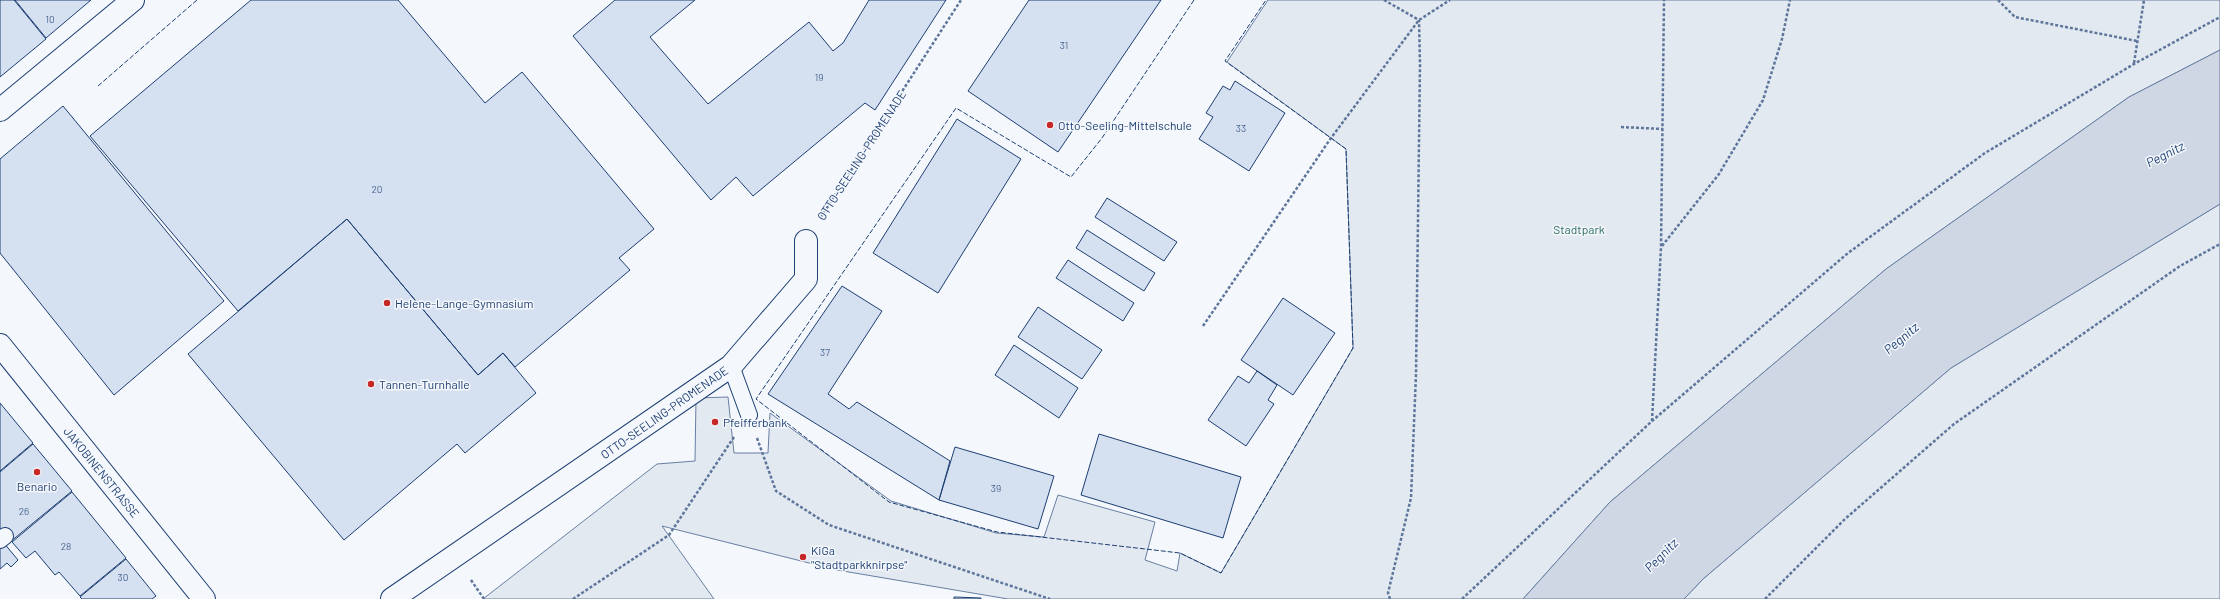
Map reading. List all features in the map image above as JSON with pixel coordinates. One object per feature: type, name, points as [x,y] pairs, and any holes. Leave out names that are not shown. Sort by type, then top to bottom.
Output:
[{"type":"street","points":[[0,110],[133,0]]},
{"type":"street","name":"OTTO-SEELING-PROMENADE","points":[[392,599],[731,366],[806,279],[806,241]]},
{"type":"street","name":"JAKOBINENSTRASSE","points":[[0,345],[204,599]]},
{"type":"lane","points":[[731,366],[749,415]]},
{"type":"path","name":"OTTO-SEELING-PROMENADE","points":[[806,241],[961,0]]},
{"type":"path","points":[[1384,0],[1419,20]]},
{"type":"path","points":[[1203,326],[1331,138],[1419,20],[1450,0]]},
{"type":"path","points":[[1652,421],[1661,247],[1664,0]]},
{"type":"path","points":[[1661,247],[1718,174],[1763,100],[1782,39],[1790,0]]},
{"type":"path","points":[[1998,0],[2015,17],[2136,41]]},
{"type":"path","points":[[2134,64],[2136,41],[2144,0]]},
{"type":"path","points":[[1462,599],[1652,421],[1848,253],[1985,152],[2134,64],[2220,17]]},
{"type":"path","points":[[1390,599],[1388,593],[1411,498],[1416,374],[1419,20]]},
{"type":"path","points":[[1621,127],[1663,129]]},
{"type":"path","points":[[1765,599],[1845,519],[1954,424],[2180,266],[2220,244]]},
{"type":"path","points":[[573,599],[669,535],[749,415]]},
{"type":"path","points":[[749,415],[776,491],[829,525],[1050,599]]},
{"type":"green space","name":"Stadtpark","points":[[1268,0],[2220,0],[2220,50],[2129,97],[1886,269],[1610,502],[1523,599],[1008,599],[837,570],[662,526],[714,599],[483,599],[657,464],[695,461],[696,398],[728,397],[734,453],[768,453],[770,413],[891,501],[996,533],[1044,537],[1058,495],[1155,522],[1145,560],[1177,571],[1180,553],[1221,573],[1353,348],[1346,149],[1227,62]]},
{"type":"green space","points":[[2220,204],[2220,599],[1684,599],[1703,579],[1951,368]]},
{"type":"water","name":"Pegnitz","points":[[2220,50],[2220,204],[1951,368],[1703,579],[1684,599],[1523,599],[1610,502],[1886,269],[2129,97]]},
{"type":"building","points":[[0,0],[14,0],[46,39],[0,77]]},
{"type":"building","points":[[15,0],[91,0],[46,38]]},
{"type":"building","points":[[251,0],[398,0],[485,103],[522,72],[654,229],[619,258],[630,270],[515,367],[503,353],[478,375],[347,219],[238,311],[90,136]]},
{"type":"building","points":[[615,0],[695,0],[650,37],[708,104],[809,22],[833,51],[843,43],[869,0],[946,0],[875,110],[865,103],[753,196],[736,177],[711,200],[573,36]]},
{"type":"building","points":[[1029,0],[1161,0],[1058,152],[968,91]]},
{"type":"building","points":[[1235,81],[1285,113],[1249,171],[1199,139],[1213,117],[1206,113],[1223,86],[1230,90]]},
{"type":"building","points":[[63,106],[224,301],[114,395],[0,253],[0,159]]},
{"type":"building","points":[[957,119],[1021,159],[938,293],[873,253]]},
{"type":"building","points":[[1107,198],[1177,242],[1164,261],[1095,217]]},
{"type":"building","name":"Tannen-Turnhalle","points":[[347,219],[478,375],[503,353],[536,393],[465,453],[457,444],[344,540],[188,354]]},
{"type":"building","points":[[1087,230],[1155,273],[1144,291],[1076,248]]},
{"type":"building","points":[[1068,260],[1134,303],[1123,321],[1056,278]]},
{"type":"building","points":[[842,286],[882,311],[828,394],[849,409],[857,402],[950,461],[939,500],[768,394]]},
{"type":"building","points":[[1283,298],[1335,333],[1293,395],[1241,360]]},
{"type":"building","points":[[1038,307],[1102,350],[1082,379],[1018,337]]},
{"type":"building","points":[[1014,345],[1078,388],[1059,418],[995,375]]},
{"type":"building","points":[[1257,371],[1277,385],[1268,400],[1274,404],[1246,446],[1208,420],[1238,376],[1249,383]]},
{"type":"building","points":[[0,403],[33,443],[0,471]]},
{"type":"building","points":[[1099,434],[1241,477],[1223,538],[1081,495]]},
{"type":"building","points":[[33,444],[72,491],[10,542],[0,531],[0,472]]},
{"type":"building","points":[[955,447],[1054,476],[1038,529],[939,500]]},
{"type":"building","points":[[72,492],[126,558],[80,596],[59,572],[55,575],[35,551],[26,558],[12,542]]},
{"type":"building","points":[[3,542],[18,560],[11,567],[7,563],[0,569],[0,544]]},
{"type":"building","points":[[126,559],[156,596],[152,599],[82,599],[80,597]]},
{"type":"building","points":[[954,597],[981,598],[981,599],[954,599]]},
{"type":"fence","points":[[98,86],[197,0]]},
{"type":"fence","points":[[1194,0],[1102,138],[1071,177],[956,108],[756,399],[889,502],[997,532],[1180,553],[1221,573],[1353,348],[1346,149],[1225,61],[1266,0]]},
{"type":"place","name":"Otto-Seeling-Mittelschule","points":[[1050,125]]},
{"type":"place","name":"Helene-Lange-Gymnasium","points":[[387,303]]},
{"type":"place","name":"Tannen-Turnhalle","points":[[371,384]]},
{"type":"place","name":"Pfeifferbank","points":[[715,422]]},
{"type":"place","name":"Benario","points":[[37,472]]},
{"type":"place","name":"KiGa \"Stadtparkknirpse\"","points":[[803,557]]}]
